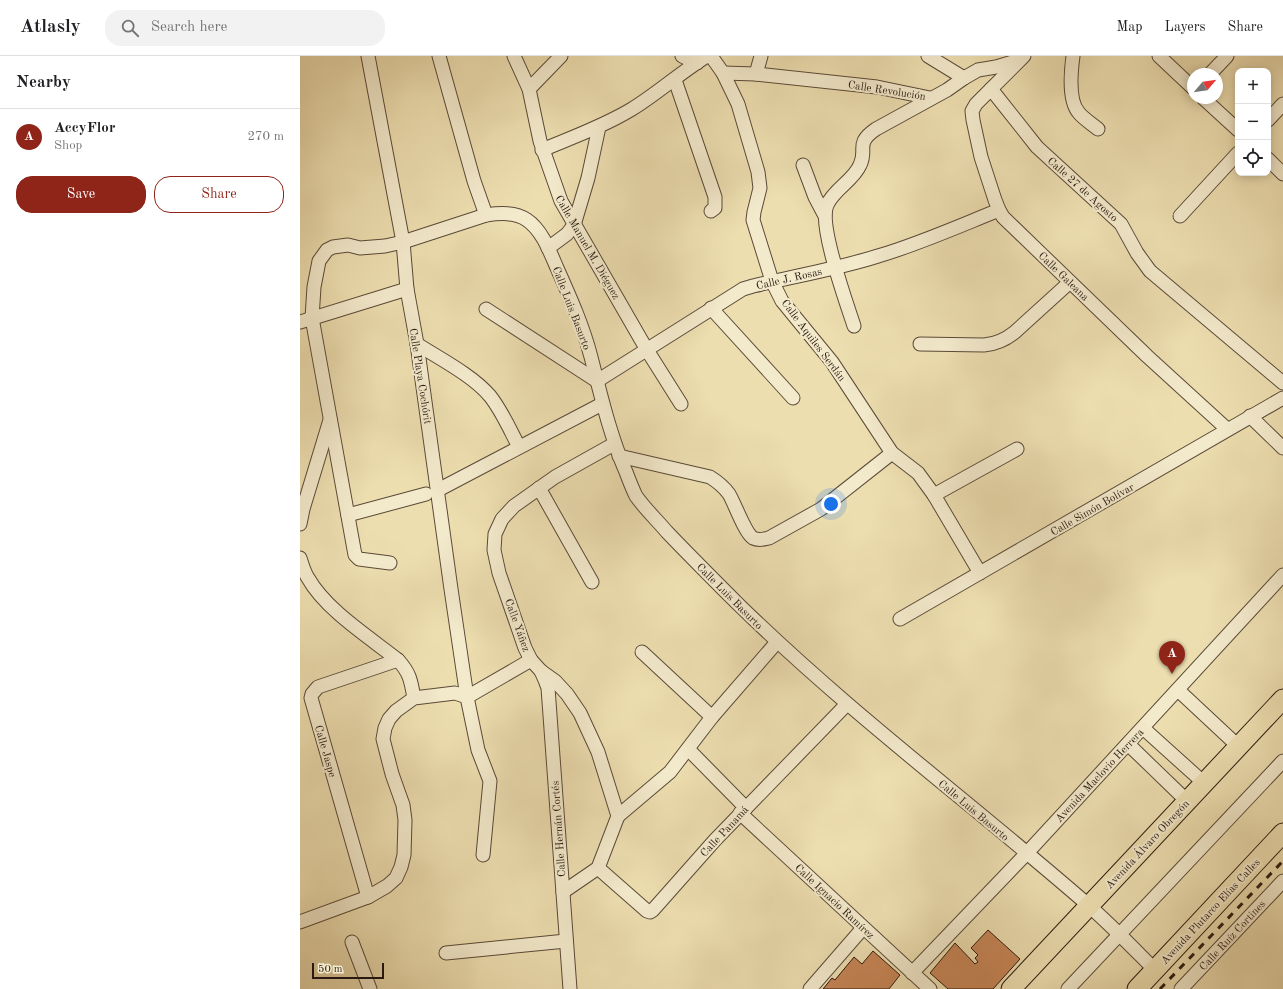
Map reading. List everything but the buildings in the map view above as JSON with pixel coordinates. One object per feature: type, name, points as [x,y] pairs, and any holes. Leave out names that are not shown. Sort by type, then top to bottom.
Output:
[{"type":"highway","name":"Avenida Álvaro Obregón","points":[[1011,989],[1283,699]]},
{"type":"highway","name":"Avenida Plutarco Elías Calles","points":[[1137,989],[1283,833]]},
{"type":"street","name":"Calle Playa Cochórit","points":[[368,56],[403,242],[407,290],[417,344],[432,492],[451,589],[467,697],[478,750],[490,781],[483,855]]},
{"type":"street","points":[[439,56],[472,173],[486,215]]},
{"type":"street","name":"Calle Manuel M. Diéguez","points":[[514,56],[529,89],[542,150],[555,188],[574,225],[647,350],[681,404]]},
{"type":"street","points":[[529,89],[561,56]]},
{"type":"street","points":[[682,56],[702,59]]},
{"type":"street","name":"Calle Aquiles Serdán","points":[[711,56],[723,73],[738,104],[758,172],[760,188],[753,220],[772,281],[782,301],[832,362],[892,453],[918,473],[934,495],[980,573]]},
{"type":"street","points":[[756,74],[761,56]]},
{"type":"street","points":[[928,56],[964,78]]},
{"type":"street","points":[[1073,56],[1071,72],[1073,104],[1079,114],[1098,129]]},
{"type":"street","points":[[1159,56],[1187,82]]},
{"type":"street","points":[[1216,68],[1227,56]]},
{"type":"street","name":"Calle Revolución","points":[[723,73],[756,74],[877,87],[930,98],[948,90],[978,70],[996,67],[1021,58]]},
{"type":"street","name":"Calle Revolución","points":[[991,89],[1021,58]]},
{"type":"street","points":[[542,150],[599,127],[633,108],[675,80],[702,59]]},
{"type":"street","points":[[675,80],[716,197],[715,208],[710,211]]},
{"type":"street","name":"Calle Galeana","points":[[991,89],[976,104],[972,111],[972,120],[981,157],[999,210],[1010,224],[1147,356],[1227,429]]},
{"type":"street","name":"Calle 27 de Agosto","points":[[991,89],[1037,147],[1121,224],[1137,253],[1150,271],[1283,383]]},
{"type":"street","points":[[824,216],[827,206],[840,188],[860,166],[862,160],[862,147],[864,140],[869,134],[930,98]]},
{"type":"street","points":[[1210,104],[1235,127]]},
{"type":"street","points":[[1271,117],[1283,104]]},
{"type":"street","points":[[548,248],[567,234],[574,225],[588,178],[599,127]]},
{"type":"street","points":[[1180,216],[1235,156]]},
{"type":"street","points":[[1271,162],[1283,174]]},
{"type":"street","points":[[803,165],[824,216],[834,268],[854,326]]},
{"type":"street","name":"Calle J. Rosas","points":[[597,381],[743,289],[772,281],[860,262],[900,249],[999,210]]},
{"type":"street","name":"Calle Luis Basurto","points":[[306,320],[319,261],[327,250],[333,247],[371,248],[403,242],[486,215],[500,213],[525,218],[534,227],[548,248],[577,314],[590,355],[602,404],[617,450],[637,496],[646,508],[691,557],[777,642],[847,704],[1027,853],[1119,934],[1156,970]]},
{"type":"street","points":[[920,344],[984,345],[994,344],[1005,340],[1070,282]]},
{"type":"street","points":[[390,563],[357,558],[355,555],[331,418],[306,320],[407,290]]},
{"type":"street","points":[[711,308],[792,398]]},
{"type":"street","points":[[486,309],[597,381]]},
{"type":"street","points":[[417,344],[483,388],[498,407],[519,447]]},
{"type":"street","name":"Calle Simón Bolívar","points":[[900,619],[1283,398]]},
{"type":"street","points":[[348,515],[432,492],[602,404]]},
{"type":"street","points":[[1250,416],[1283,448]]},
{"type":"street","points":[[300,524],[303,509],[331,418]]},
{"type":"street","points":[[934,495],[1017,449]]},
{"type":"street","points":[[617,450],[710,477],[720,483],[729,494],[747,531],[752,538],[760,540],[769,538],[821,508],[892,453]]},
{"type":"street","name":"Calle Yáñez","points":[[617,450],[565,471],[514,506],[502,519],[495,534],[494,550],[499,573],[525,648],[531,660],[541,671],[555,681],[580,712],[590,731],[598,752],[618,816]]},
{"type":"street","points":[[539,488],[592,582]]},
{"type":"street","points":[[300,558],[307,577],[320,595],[339,614],[398,660],[405,668],[411,678],[414,698]]},
{"type":"street","name":"Avenida Maclovio Herrera","points":[[912,973],[1027,853],[1283,575]]},
{"type":"street","points":[[563,892],[598,868],[618,816],[670,772],[712,717],[777,642]]},
{"type":"street","points":[[642,652],[712,717]]},
{"type":"street","name":"Calle Jaspe","points":[[368,897],[311,698],[312,694],[318,687],[398,660]]},
{"type":"street","points":[[300,922],[368,897],[387,886],[396,878],[402,868],[406,838],[403,805],[392,774],[383,739],[385,728],[389,719],[414,698],[455,693],[467,697],[531,660]]},
{"type":"street","name":"Calle Hernán Cortés","points":[[541,671],[548,688],[570,989]]},
{"type":"street","points":[[1178,690],[1238,746]]},
{"type":"street","name":"Calle Panamá","points":[[598,868],[650,912],[743,810],[847,704]]},
{"type":"street","points":[[1142,728],[1204,783]]},
{"type":"street","points":[[1128,744],[1187,801]]},
{"type":"street","name":"Calle Ignacio Ramírez","points":[[688,749],[743,810],[863,928],[930,989]]},
{"type":"street","points":[[1156,771],[1172,754]]},
{"type":"street","points":[[1068,989],[1283,761]]},
{"type":"street","name":"Calle Ruíz Cortines","points":[[1181,989],[1283,881]]},
{"type":"street","points":[[810,989],[863,928]]},
{"type":"street","points":[[446,953],[566,941]]},
{"type":"street","points":[[352,942],[370,989]]},
{"type":"railway","points":[[1160,989],[1283,861]]},
{"type":"place","name":"AccyFlor","points":[[1172,674]]}]
